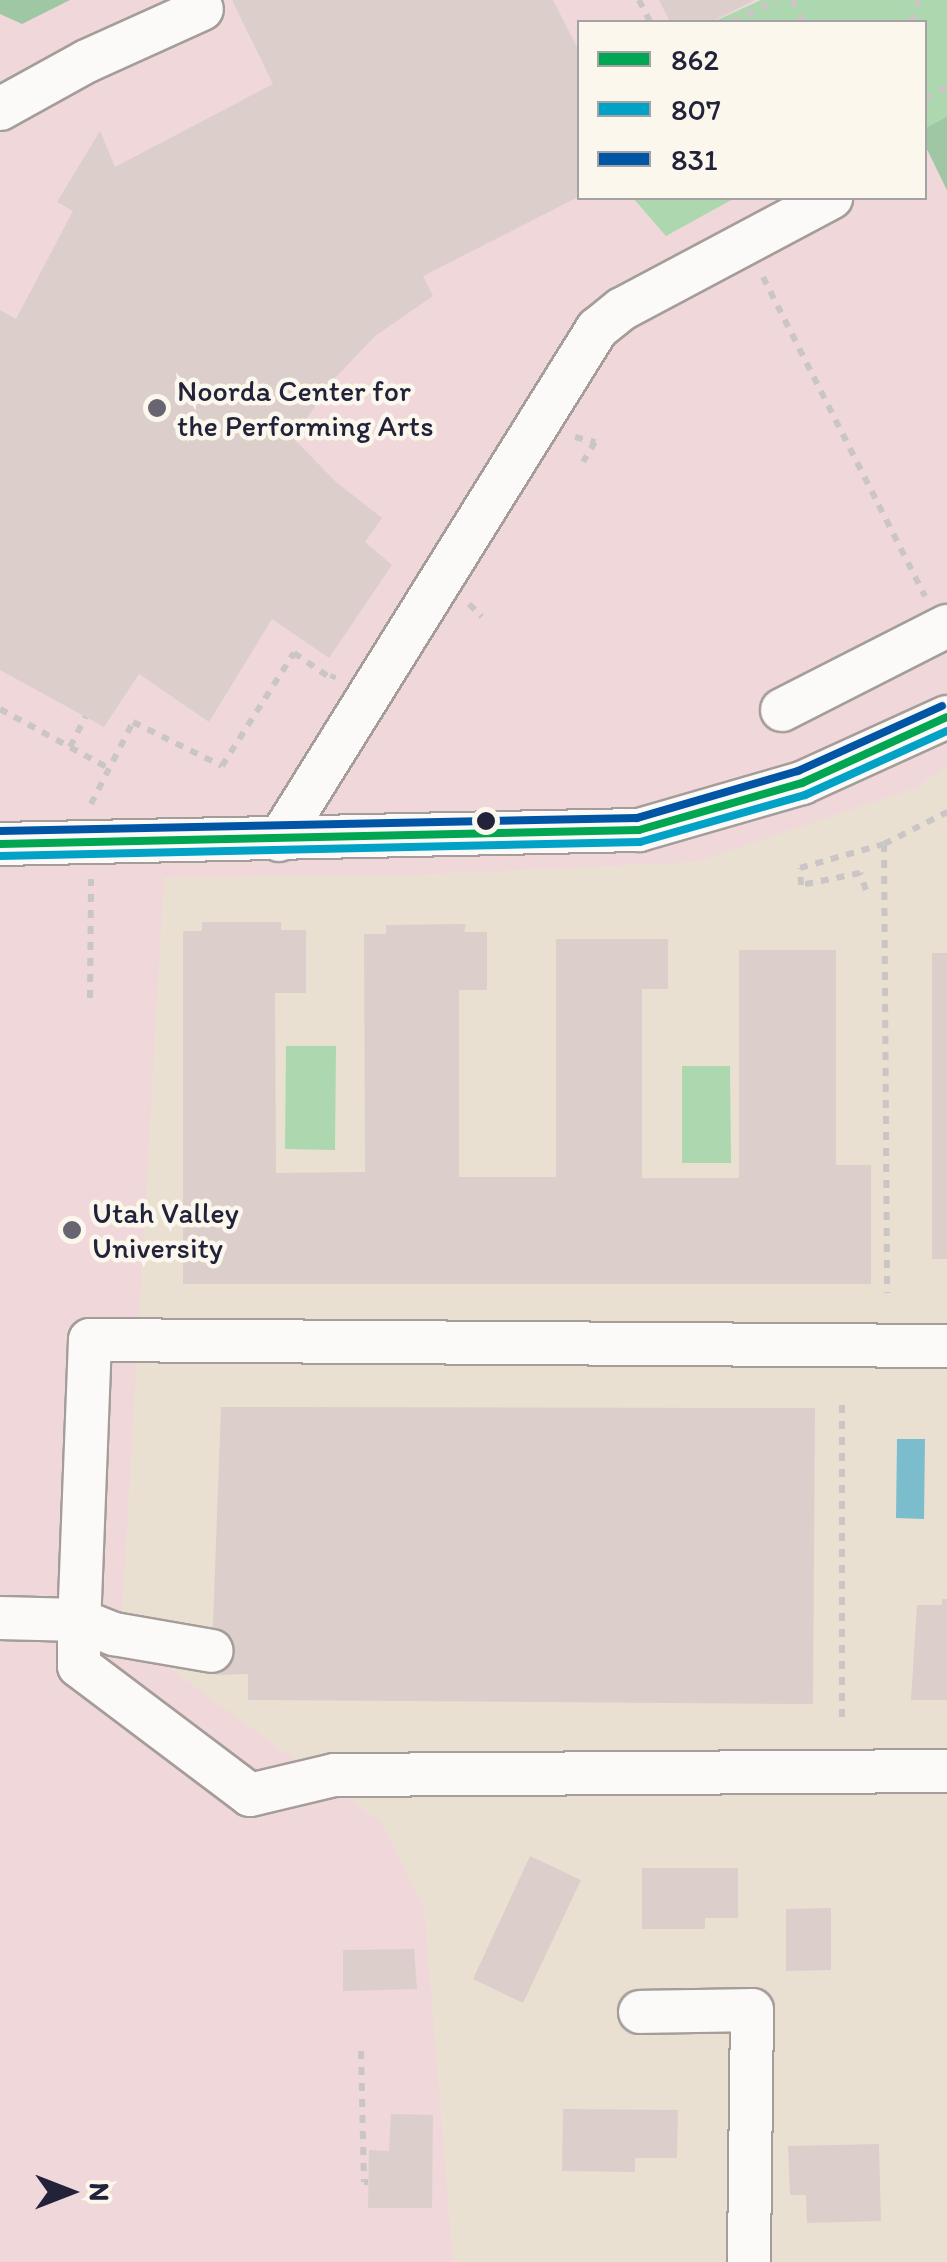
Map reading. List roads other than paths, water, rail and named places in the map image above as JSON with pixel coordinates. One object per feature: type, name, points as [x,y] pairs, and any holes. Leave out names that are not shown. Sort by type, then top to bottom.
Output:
[{"type":"street","points":[[0,109],[87,61],[202,9]]},
{"type":"street","points":[[279,840],[567,371],[598,330],[622,310],[827,200]]},
{"type":"street","points":[[782,710],[938,615]]},
{"type":"street","points":[[0,844],[639,830],[802,784],[947,717]]},
{"type":"street","points":[[947,1346],[90,1340],[79,1620],[79,1666],[250,1794],[334,1774],[947,1771]]},
{"type":"street","points":[[0,1618],[79,1620],[114,1634],[212,1651]]},
{"type":"street","points":[[640,2012],[752,2010],[749,2262]]},
{"type":"water","points":[[897,1439],[925,1439],[924,1519],[896,1518]]},
{"type":"place","name":"Noorda Center for the Performing Arts","points":[[157,408]]},
{"type":"place","name":"Utah Valley University","points":[[72,1230]]}]
